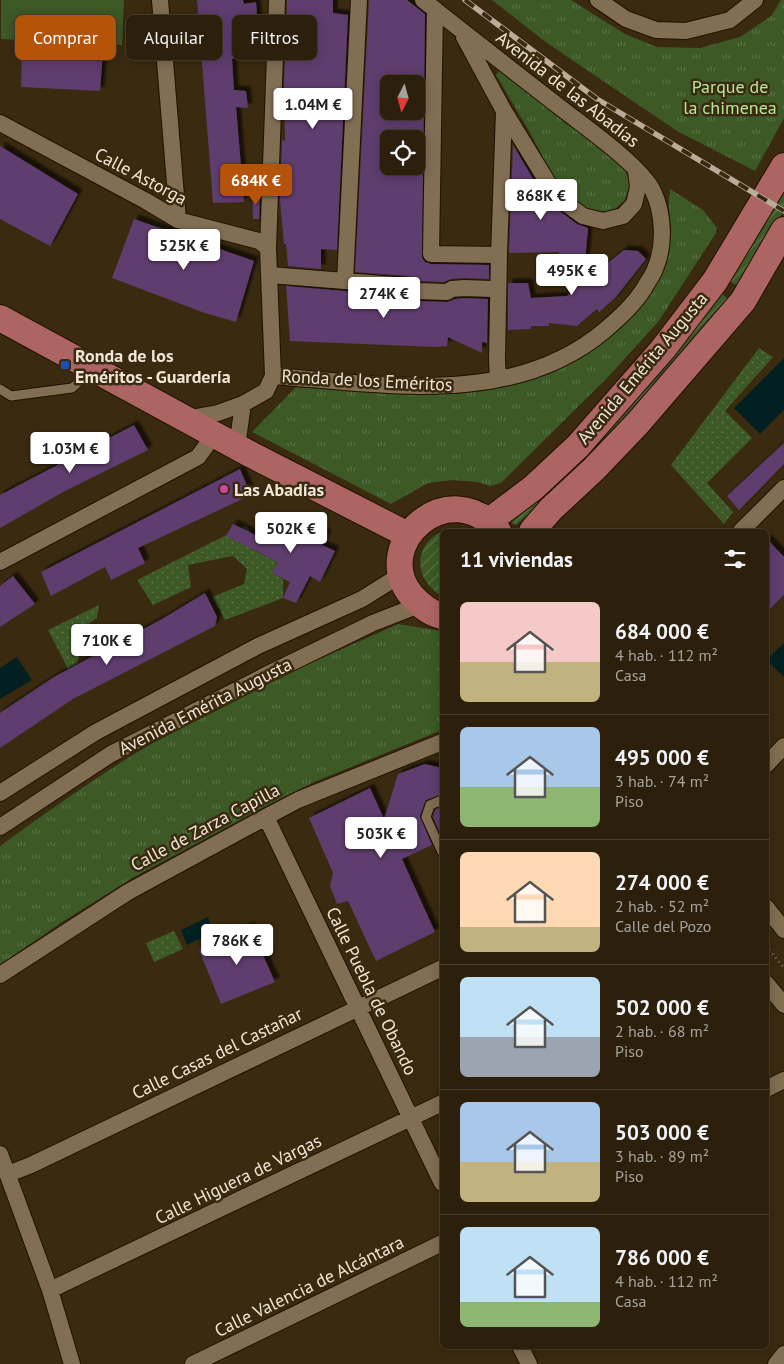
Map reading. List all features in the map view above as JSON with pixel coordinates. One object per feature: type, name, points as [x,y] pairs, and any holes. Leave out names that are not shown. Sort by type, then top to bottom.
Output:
[{"type":"main road","name":"Avenida Emérita Augusta","points":[[493,526],[578,446],[663,349],[715,281],[784,166]]},
{"type":"main road","name":"Avenida Emérita Augusta","points":[[534,529],[551,509],[594,469],[637,424],[743,301],[784,230]]},
{"type":"main road","points":[[0,318],[237,447],[408,535]]},
{"type":"main road","points":[[440,615],[419,605],[408,591],[402,574],[402,554],[408,535],[418,523],[431,515],[445,510],[461,509],[476,513],[493,526]]},
{"type":"street","points":[[160,0],[178,220]]},
{"type":"street","points":[[273,376],[268,248],[277,0]]},
{"type":"street","points":[[345,281],[359,0]]},
{"type":"street","points":[[598,0],[626,19],[656,30],[686,30],[730,20],[755,0]]},
{"type":"street","points":[[429,5],[431,254],[499,255]]},
{"type":"street","name":"Avenida de las Abadías","points":[[429,5],[461,30],[594,134],[636,170],[638,187],[634,204],[623,216],[602,221],[583,216],[556,196],[504,111],[461,30]]},
{"type":"street","points":[[498,379],[499,255],[504,111]]},
{"type":"street","name":"Calle Astorga","points":[[0,123],[178,220],[259,241],[268,248]]},
{"type":"street","name":"Ronda de los Eméritos","points":[[185,419],[218,413],[243,404],[266,391],[273,376],[433,387],[476,383],[541,368],[589,343],[624,314],[656,269],[662,237],[658,206],[652,189],[636,170]]},
{"type":"street","points":[[270,275],[407,286],[417,291],[447,292],[452,289],[464,288],[492,289]]},
{"type":"street","points":[[237,447],[243,404]]},
{"type":"street","points":[[0,562],[198,457],[214,434]]},
{"type":"street","points":[[743,529],[784,488]]},
{"type":"street","name":"Avenida Emérita Augusta","points":[[0,793],[96,732],[258,646],[362,599],[402,574]]},
{"type":"street","name":"Avenida Emérita Augusta","points":[[0,827],[111,754],[373,623],[419,605]]},
{"type":"street","name":"Calle de Zarza Capilla","points":[[0,975],[128,892],[298,800],[440,743]]},
{"type":"street","points":[[769,762],[784,746]]},
{"type":"street","name":"Calle Puebla de Obando","points":[[266,817],[440,1179]]},
{"type":"street","points":[[769,911],[784,930]]},
{"type":"street","name":"Calle Casas del Castañar","points":[[8,1174],[31,1165],[440,969]]},
{"type":"street","points":[[769,987],[784,1005]]},
{"type":"street","points":[[769,1088],[784,1080]]},
{"type":"street","name":"Calle Higuera de Vargas","points":[[50,1290],[440,1104]]},
{"type":"street","points":[[0,1154],[50,1290],[72,1364]]},
{"type":"street","name":"Calle Valencia de Alcántara","points":[[192,1364],[440,1244]]},
{"type":"street","points":[[522,1349],[529,1364]]},
{"type":"street","points":[[776,1364],[784,1354]]},
{"type":"lane","points":[[0,389],[11,396],[72,388],[94,369]]},
{"type":"lane","points":[[440,801],[430,805],[426,817],[440,848]]},
{"type":"path","points":[[769,950],[784,968]]},
{"type":"green space","points":[[1,0],[124,0],[122,45],[116,45],[116,15],[15,15],[15,40],[1,39]]},
{"type":"green space","name":"Parque de la chimenea","points":[[492,0],[571,0],[625,34],[657,47],[700,48],[740,37],[771,16],[781,0],[784,0],[784,118],[755,171],[677,131],[547,43]]},
{"type":"green space","points":[[499,71],[623,166],[631,183],[624,201],[608,215],[583,210],[560,189],[496,75]]},
{"type":"green space","points":[[784,186],[784,210],[738,286],[727,280]]},
{"type":"green space","points":[[670,189],[703,210],[717,228],[716,233],[658,322],[608,377],[501,483],[490,486],[477,482],[453,480],[428,483],[391,504],[252,432],[296,387],[377,393],[459,393],[498,388],[537,378],[573,362],[611,336],[650,291],[663,271],[666,264],[671,228]]},
{"type":"green space","points":[[720,292],[729,300],[634,412],[551,495],[516,525],[512,523],[511,519]]},
{"type":"green space","points":[[759,348],[773,357],[725,411],[752,438],[707,483],[733,512],[724,524],[671,465]]},
{"type":"green space","points":[[246,525],[255,540],[251,549],[278,562],[272,573],[283,579],[283,598],[225,620],[212,597],[244,584],[247,569],[233,556],[188,565],[191,587],[153,605],[137,580]]},
{"type":"green space","points":[[440,533],[440,595],[431,588],[424,578],[421,567],[421,556],[425,546],[432,538]]},
{"type":"green space","points":[[99,605],[97,618],[84,627],[77,664],[68,669],[48,630]]},
{"type":"green space","points":[[398,624],[440,631],[440,731],[314,782],[262,808],[134,877],[62,922],[0,965],[0,846],[139,751],[214,709]]},
{"type":"green space","points":[[174,931],[183,949],[154,962],[146,943]]},
{"type":"water","points":[[784,358],[784,410],[760,434],[734,408]]},
{"type":"water","points":[[784,643],[784,677],[769,663],[769,657]]},
{"type":"water","points":[[17,657],[32,680],[0,699],[0,668]]},
{"type":"water","points":[[208,917],[213,932],[187,945],[181,930]]},
{"type":"building","points":[[197,0],[243,0],[244,4],[256,2],[257,15],[232,15],[234,90],[246,91],[248,108],[236,107],[244,202],[213,203],[202,60],[222,60],[222,15],[198,15]]},
{"type":"building","points":[[287,0],[333,0],[333,13],[348,15],[337,250],[321,249],[321,269],[288,266],[286,244],[284,244],[280,201],[282,140],[285,141],[285,60],[317,60],[317,15],[286,15]]},
{"type":"building","points":[[369,0],[407,0],[425,14],[424,75],[380,75],[380,120],[424,120],[424,130],[380,130],[380,175],[423,175],[422,258],[425,262],[431,264],[489,265],[489,279],[463,278],[444,282],[420,281],[408,276],[355,272]]},
{"type":"building","points":[[22,60],[102,60],[100,91],[21,87]]},
{"type":"building","points":[[513,145],[550,204],[577,224],[588,228],[585,262],[559,262],[559,252],[509,253]]},
{"type":"building","points":[[0,146],[78,194],[50,246],[0,219]]},
{"type":"building","points":[[252,194],[260,194],[259,219],[253,219]]},
{"type":"building","points":[[134,219],[254,261],[236,322],[202,312],[112,278]]},
{"type":"building","points":[[624,250],[638,251],[646,259],[615,298],[599,312],[597,309],[577,326],[549,323],[549,326],[531,326],[531,329],[508,330],[508,283],[528,283],[531,298],[567,296]]},
{"type":"building","points":[[286,286],[404,296],[417,301],[447,302],[464,298],[488,299],[487,343],[482,342],[482,353],[448,337],[447,346],[435,347],[290,341]]},
{"type":"building","points":[[134,425],[148,450],[65,491],[0,528],[0,495]]},
{"type":"building","points":[[784,443],[784,464],[739,510],[727,496]]},
{"type":"building","points":[[240,469],[251,495],[138,548],[145,563],[111,580],[105,567],[51,596],[41,572]]},
{"type":"building","points":[[297,520],[327,534],[322,545],[335,551],[320,582],[310,576],[296,603],[283,598],[290,582],[272,573],[278,562],[226,536],[233,524],[272,543],[280,526],[292,532]]},
{"type":"building","points":[[769,541],[784,557],[784,595],[769,610]]},
{"type":"building","points":[[13,576],[35,604],[0,627],[0,586]]},
{"type":"building","points":[[205,593],[217,617],[215,626],[73,699],[0,748],[0,713],[54,677],[162,619]]},
{"type":"building","points":[[425,764],[440,768],[440,795],[426,800],[420,816],[432,845],[402,859],[435,932],[376,961],[348,901],[337,904],[330,886],[333,873],[309,818],[370,788],[384,819],[398,774]]},
{"type":"building","points":[[440,808],[440,833],[433,817],[435,810]]},
{"type":"building","points":[[250,926],[275,982],[221,1004],[199,950]]},
{"type":"railway","points":[[465,0],[597,99],[784,211]]},
{"type":"place","name":"Ronda de los Eméritos - Guardería","points":[[65,365]]},
{"type":"place","name":"Las Abadías","points":[[224,489]]}]
